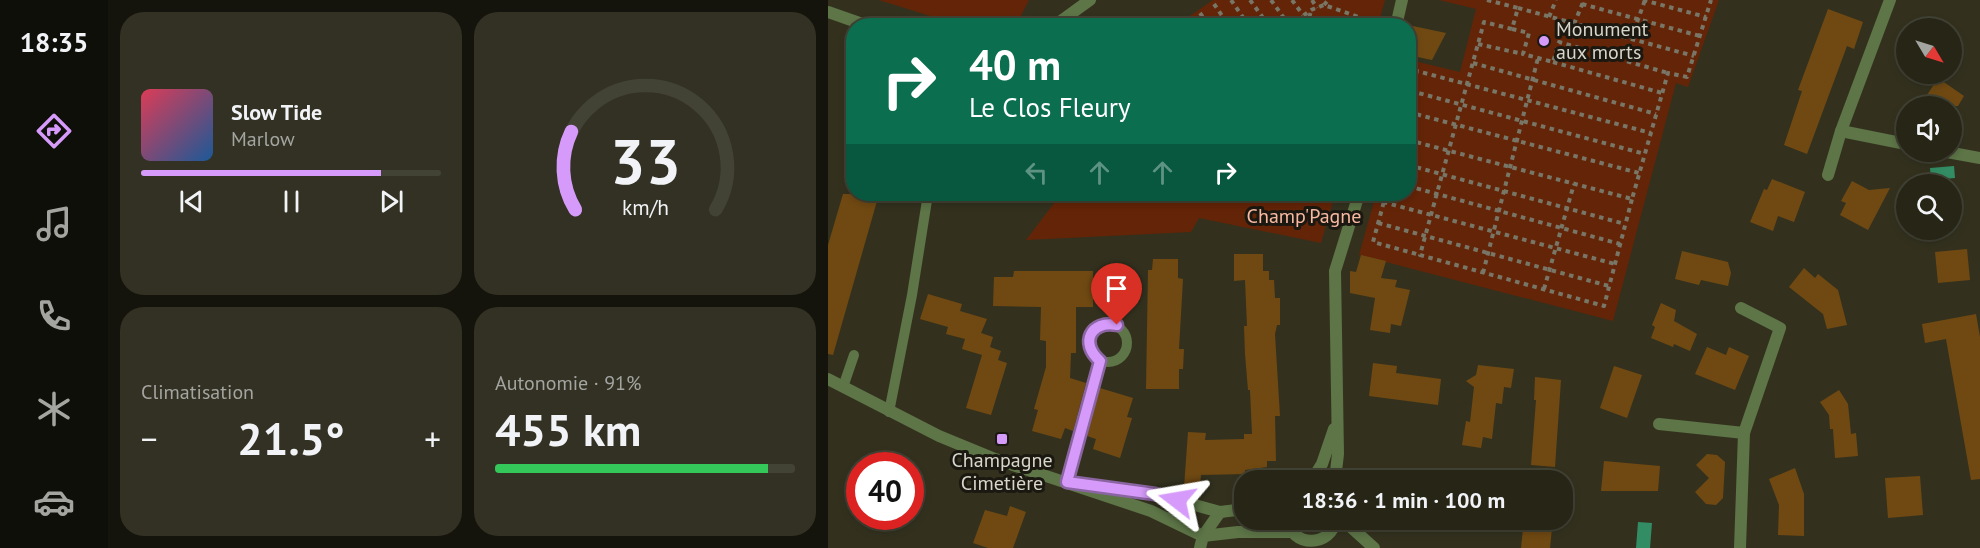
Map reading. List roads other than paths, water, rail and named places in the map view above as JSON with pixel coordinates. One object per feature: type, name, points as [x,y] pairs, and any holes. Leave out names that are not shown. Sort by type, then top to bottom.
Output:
[{"type":"street","points":[[1065,18],[1090,0]]},
{"type":"street","points":[[1398,18],[1402,0]]},
{"type":"street","points":[[1828,175],[1841,131],[1890,0]]},
{"type":"street","points":[[828,12],[846,18]]},
{"type":"street","points":[[1841,131],[1896,142]]},
{"type":"street","points":[[1962,155],[1980,158]]},
{"type":"street","points":[[1336,470],[1338,454],[1335,271],[1357,201]]},
{"type":"street","points":[[1740,548],[1744,433],[1780,328],[1741,308]]},
{"type":"street","points":[[828,379],[976,451],[1151,511],[1201,542],[1238,532],[1292,532],[1304,542],[1320,542],[1333,548]]},
{"type":"street","points":[[1318,470],[1336,423]]},
{"type":"street","points":[[1659,424],[1744,433]]},
{"type":"street","points":[[1067,482],[1155,494],[1220,512],[1234,510]]},
{"type":"street","points":[[1201,542],[1220,512]]},
{"type":"street","points":[[1320,542],[1333,530]]},
{"type":"street","points":[[1354,530],[1374,548]]},
{"type":"lane","points":[[890,411],[927,201]]},
{"type":"lane","points":[[843,387],[854,355]]},
{"type":"lane","points":[[1067,482],[1100,361]]},
{"type":"place","name":"Monument aux morts","points":[[1544,41]]},
{"type":"place","name":"Champagne Cimetière","points":[[1002,439]]},
{"type":"park label","name":"Champ'Pagne","points":[[1304,216]]}]
